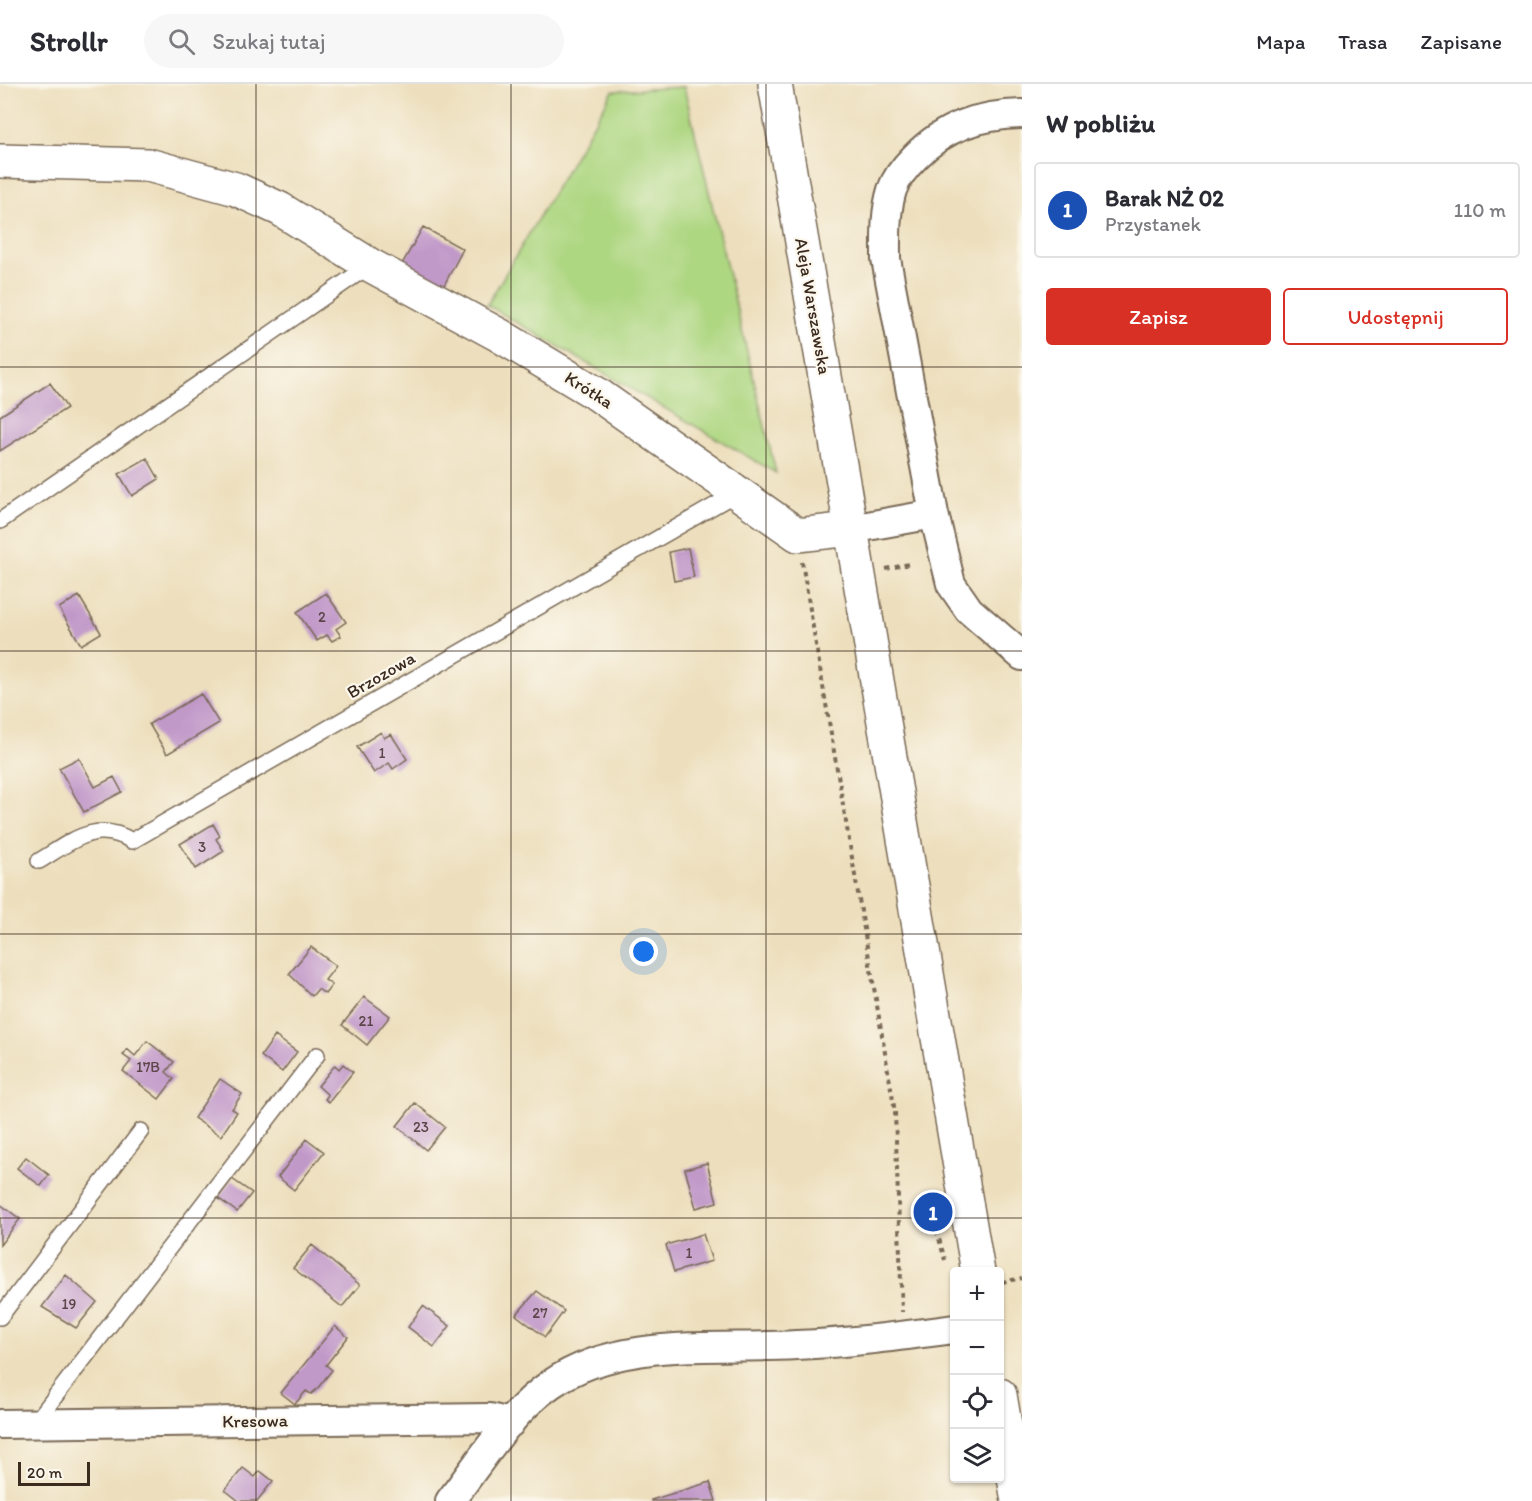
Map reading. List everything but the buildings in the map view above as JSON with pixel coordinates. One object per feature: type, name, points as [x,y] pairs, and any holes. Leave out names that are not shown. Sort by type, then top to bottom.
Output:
[{"type":"street","name":"Aleja Warszawska","points":[[775,84],[977,1267]]},
{"type":"street","points":[[1022,114],[993,114],[956,125],[928,144],[906,166],[892,189],[886,219],[886,259],[934,514],[951,584],[969,610],[992,633],[1022,656]]},
{"type":"street","name":"Krótka","points":[[0,160],[148,165],[236,189],[280,209],[324,234],[370,265],[499,335],[588,388],[740,491],[798,535]]},
{"type":"street","points":[[798,535],[851,529],[934,514]]},
{"type":"street","points":[[450,1501],[510,1423],[530,1401],[552,1383],[579,1369],[623,1355],[676,1349],[798,1345],[950,1330]]},
{"type":"street","points":[[1004,1408],[1014,1435],[1018,1501]]},
{"type":"street","name":"Kresowa","points":[[0,1424],[490,1418],[510,1423]]},
{"type":"lane","points":[[0,521],[370,265]]},
{"type":"lane","name":"Brzozowa","points":[[39,861],[91,831],[119,833],[132,841],[740,491]]},
{"type":"lane","points":[[34,1424],[317,1054]]},
{"type":"lane","points":[[0,1317],[141,1131]]},
{"type":"path","points":[[798,535],[895,1112],[903,1336]]},
{"type":"path","points":[[927,1196],[939,1245],[947,1264]]},
{"type":"path","points":[[1004,1282],[1022,1278]]},
{"type":"green space","points":[[684,87],[776,473],[487,305],[613,91]]},
{"type":"place","name":"Barak NŻ 02","points":[[933,1212]]}]
